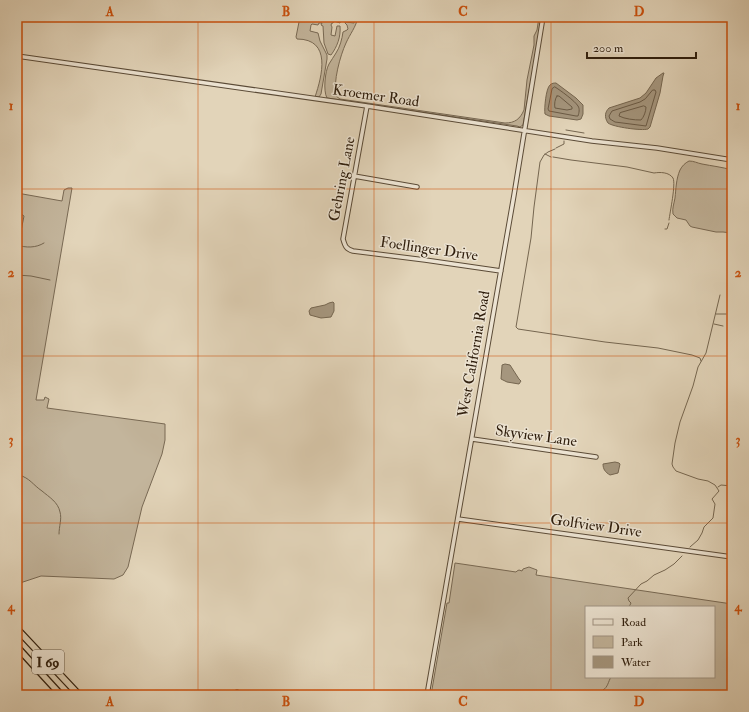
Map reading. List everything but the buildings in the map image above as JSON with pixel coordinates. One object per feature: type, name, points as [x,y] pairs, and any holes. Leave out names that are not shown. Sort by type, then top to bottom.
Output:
[{"type":"highway","name":"I 69","points":[[17,629],[79,695]]},
{"type":"highway","name":"I 69","points":[[17,647],[61,695]]},
{"type":"street","name":"West California Road","points":[[427,695],[501,271],[543,17]]},
{"type":"street","name":"Kroemer Road","points":[[17,56],[368,106],[592,141],[657,148],[732,160]]},
{"type":"street","name":"Gehring Lane","points":[[353,251],[344,245],[343,239],[368,106]]},
{"type":"street","points":[[354,176],[417,187]]},
{"type":"street","name":"Foellinger Drive","points":[[353,251],[501,271]]},
{"type":"street","name":"Skyview Lane","points":[[472,439],[596,457]]},
{"type":"street","name":"Golfview Drive","points":[[458,519],[732,557]]},
{"type":"green space","points":[[300,17],[341,17],[340,23],[334,21],[331,25],[331,35],[335,36],[337,26],[340,26],[340,34],[335,49],[331,55],[328,54],[324,43],[322,23],[319,23],[318,25],[311,25],[310,31],[318,33],[327,55],[321,94],[319,97],[315,97],[322,69],[322,60],[316,45],[308,41],[297,39],[296,37]]},
{"type":"green space","points":[[345,17],[346,22],[354,23],[355,17],[358,17],[339,62],[335,90],[336,96],[340,99],[505,123],[517,120],[524,110],[527,80],[534,45],[534,36],[537,30],[539,17],[542,17],[523,125],[520,127],[327,98],[325,86],[326,71],[339,48],[343,32],[348,29],[345,23]]},
{"type":"green space","points":[[689,161],[732,170],[732,233],[716,232],[692,227],[686,220],[677,218],[673,214],[679,173],[683,166]]},
{"type":"green space","points":[[72,188],[36,400],[44,400],[45,397],[49,399],[47,408],[165,424],[165,440],[162,454],[142,507],[128,567],[123,575],[114,579],[41,576],[17,584],[17,193],[62,201],[64,190]]},
{"type":"green space","points":[[455,563],[516,572],[519,570],[522,571],[523,569],[529,567],[537,570],[536,575],[732,604],[732,695],[431,695],[447,603],[449,603]]},
{"type":"water","points":[[663,73],[660,93],[650,127],[648,129],[628,128],[608,123],[606,115],[609,108],[640,98],[646,93],[656,78]]},
{"type":"water","points":[[556,83],[583,105],[583,114],[581,119],[577,120],[549,116],[545,114],[547,90],[551,84]]},
{"type":"water","points":[[333,302],[334,311],[331,317],[321,318],[310,315],[309,311],[311,308]]},
{"type":"water","points":[[502,365],[510,365],[521,381],[519,384],[507,382],[501,379]]},
{"type":"water","points":[[615,462],[620,464],[618,473],[610,475],[603,467],[603,464]]},
{"type":"waterway","points":[[566,130],[584,133]]},
{"type":"waterway","points":[[556,148],[564,144],[564,141]]},
{"type":"waterway","points":[[555,149],[544,155],[540,162],[531,238],[516,327],[518,329],[605,342],[658,348],[692,355],[700,358],[701,361]]},
{"type":"waterway","points":[[545,154],[551,157]]},
{"type":"waterway","points":[[553,157],[627,167],[671,176],[674,181],[674,186],[669,220]]},
{"type":"waterway","points":[[17,211],[24,216],[21,231],[17,238]]},
{"type":"waterway","points":[[665,229],[667,229],[669,223]]},
{"type":"waterway","points":[[17,245],[31,247],[44,243]]},
{"type":"waterway","points":[[17,275],[50,280]]},
{"type":"waterway","points":[[690,547],[698,540],[704,527],[713,518],[715,504],[712,499],[719,491],[715,485],[708,481],[676,471],[672,464],[680,422],[698,367],[706,353],[720,295]]},
{"type":"waterway","points":[[716,314],[726,314]]},
{"type":"waterway","points":[[714,324],[723,326]]},
{"type":"waterway","points":[[19,475],[29,480],[57,505],[61,517],[59,534]]},
{"type":"waterway","points":[[718,487],[721,485],[732,486]]},
{"type":"waterway","points":[[630,606],[631,603],[628,598],[641,584],[674,564],[682,556]]},
{"type":"waterway","points":[[600,695],[611,678]]}]
